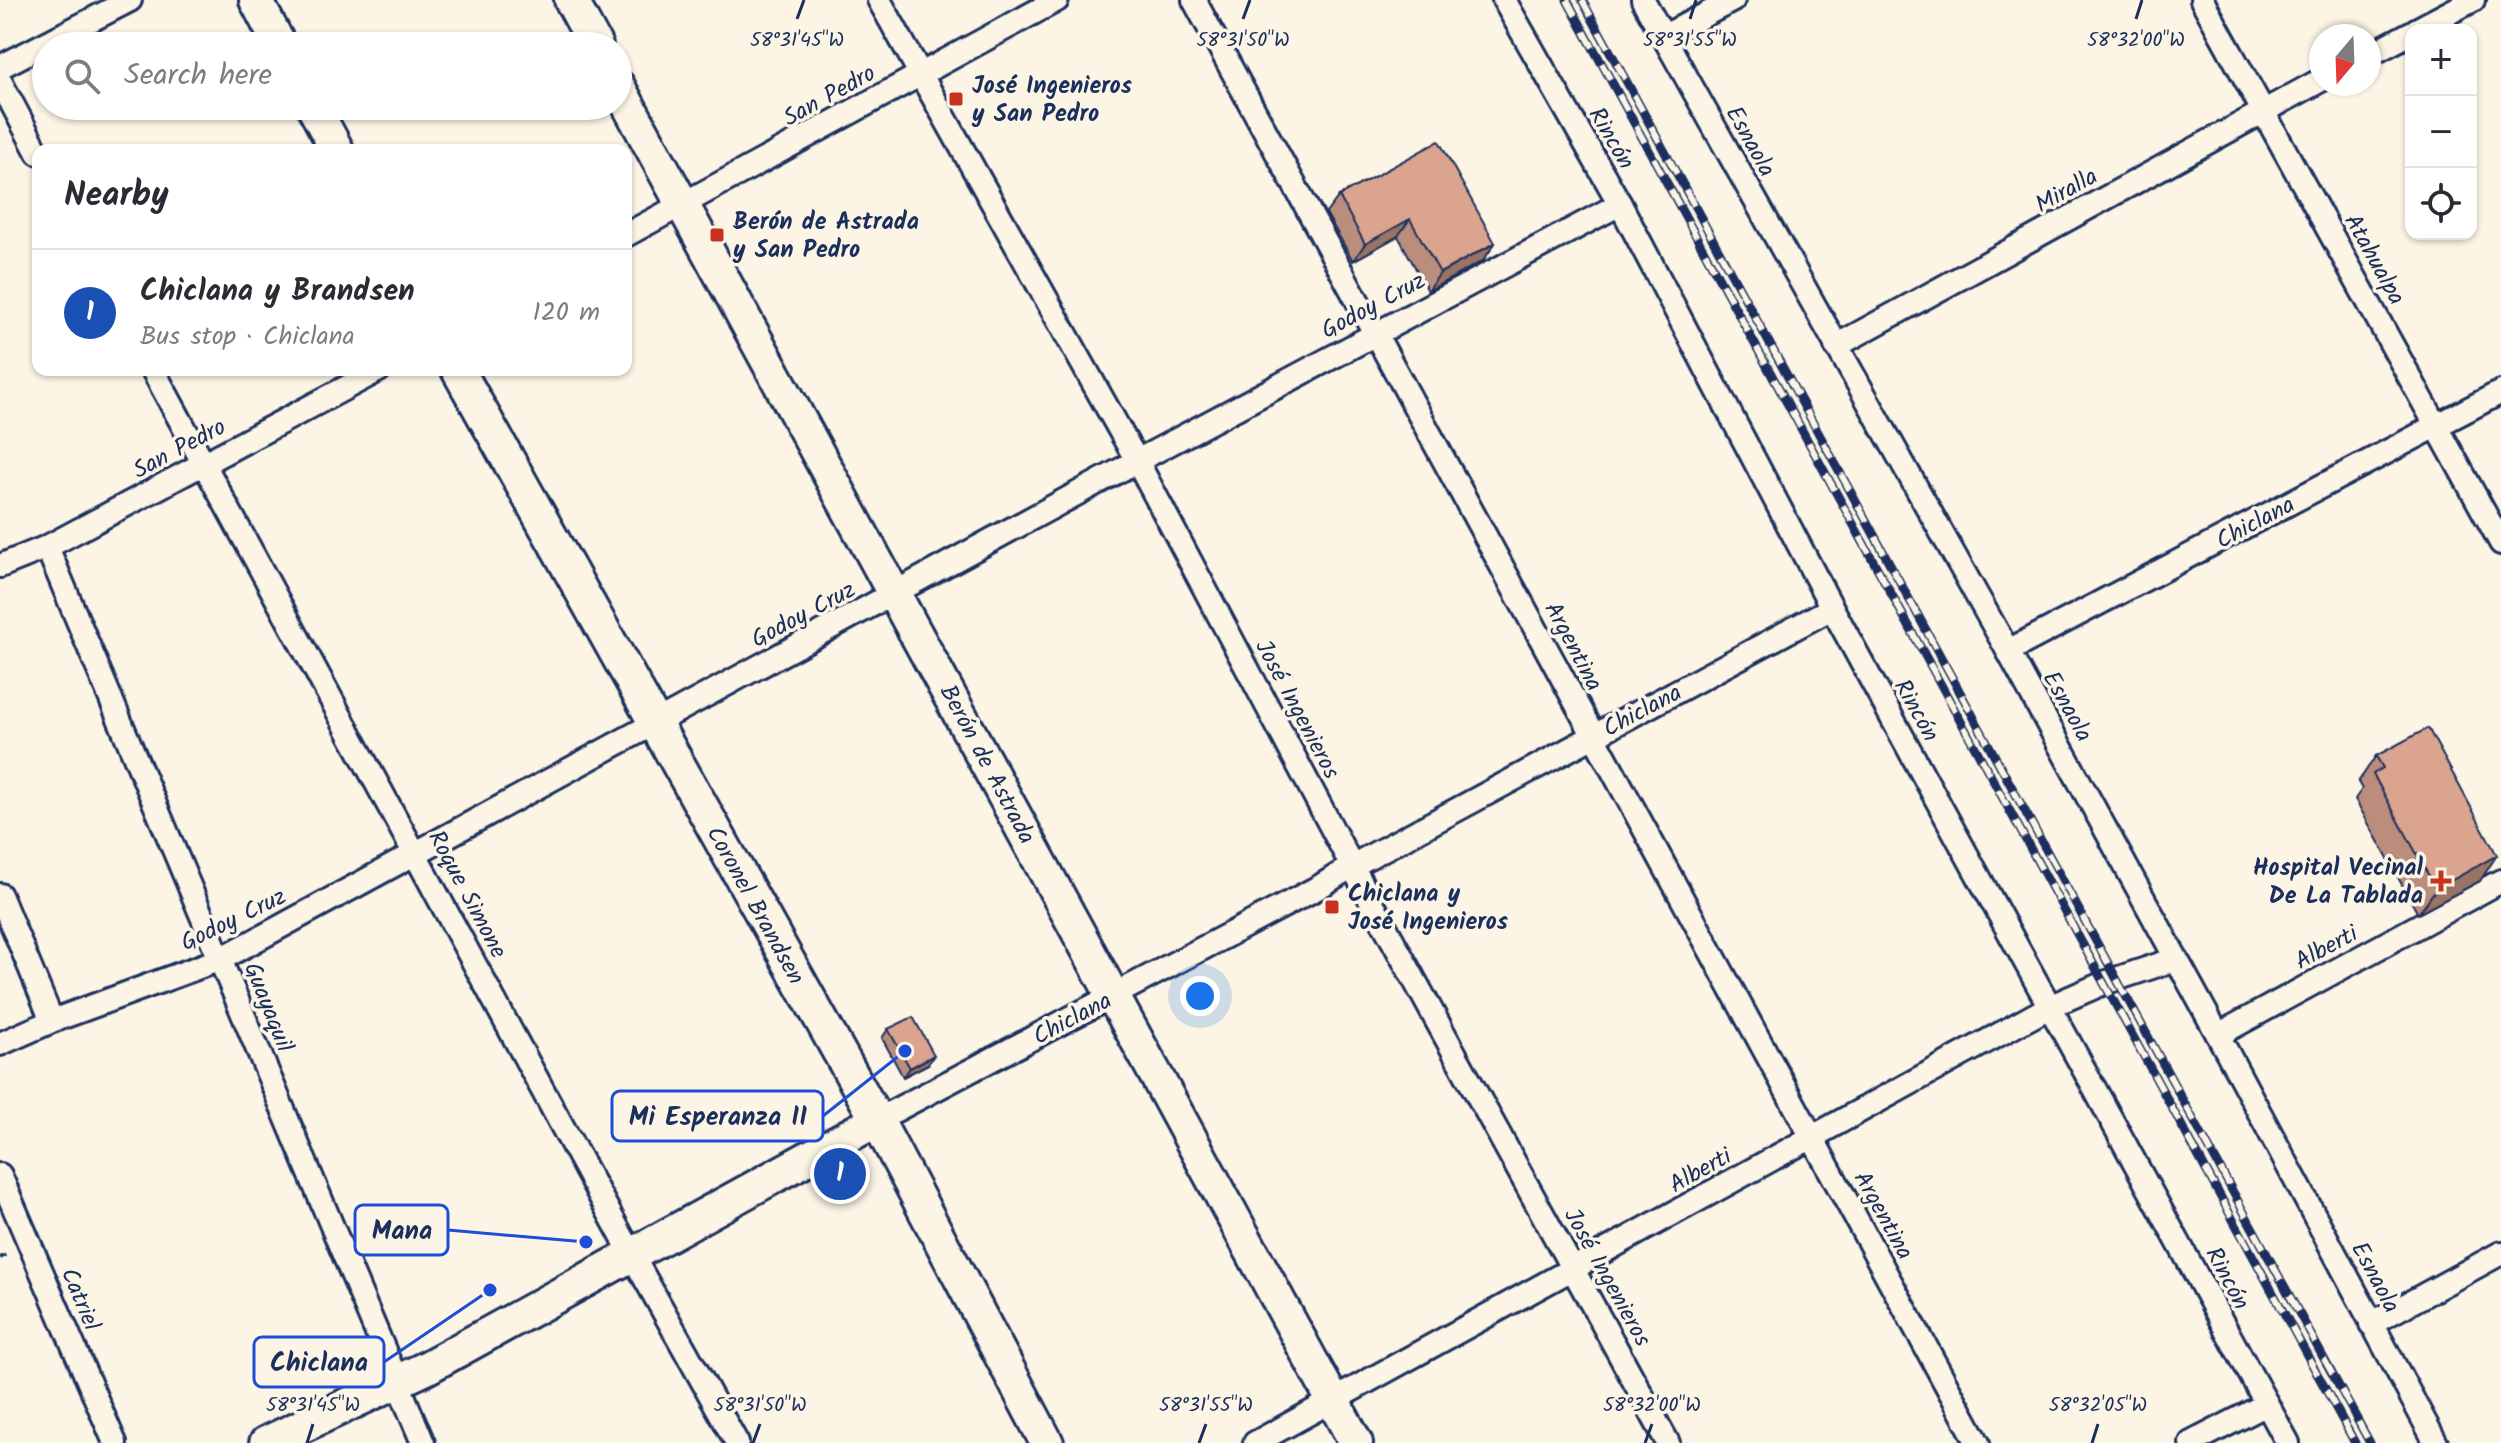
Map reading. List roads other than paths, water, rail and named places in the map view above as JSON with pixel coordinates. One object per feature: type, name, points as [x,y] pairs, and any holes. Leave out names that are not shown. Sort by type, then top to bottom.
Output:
[{"type":"street","points":[[68,32],[130,0]]},
{"type":"street","points":[[256,0],[273,32]]},
{"type":"street","points":[[571,0],[588,32]]},
{"type":"street","name":"José Ingenieros","points":[[879,0],[1137,461],[1352,866],[1668,1443]]},
{"type":"street","name":"San Pedro","points":[[632,232],[1057,0]]},
{"type":"street","name":"Argentina","points":[[1194,0],[1978,1443]]},
{"type":"street","name":"Rincón","points":[[1504,0],[1620,204],[1832,608],[2288,1443]]},
{"type":"street","name":"Esnaola","points":[[1643,0],[2008,651],[2436,1443]]},
{"type":"street","points":[[1663,37],[1733,0]]},
{"type":"street","name":"Atahualpa","points":[[2202,0],[2501,543]]},
{"type":"street","points":[[2427,24],[2473,0]]},
{"type":"street","points":[[2381,49],[2405,36]]},
{"type":"street","points":[[0,67],[32,51]]},
{"type":"street","points":[[0,81],[33,144]]},
{"type":"street","name":"Miralla","points":[[1836,346],[2309,86]]},
{"type":"street","name":"Berón de Astrada","points":[[632,112],[1356,1443]]},
{"type":"street","points":[[321,120],[334,144]]},
{"type":"street","name":"Godoy Cruz","points":[[0,1044],[52,1021],[221,959],[1376,332],[1620,204]]},
{"type":"street","name":"Roque Simone","points":[[156,376],[737,1443]]},
{"type":"street","name":"San Pedro","points":[[0,566],[47,547],[368,376]]},
{"type":"street","name":"Coronel Brandsen","points":[[461,376],[877,1120],[1047,1443]]},
{"type":"street","name":"Chiclana","points":[[2008,651],[2501,392]]},
{"type":"street","name":"Guayaquil","points":[[47,547],[423,1443]]},
{"type":"street","name":"Chiclana","points":[[266,1443],[396,1382],[877,1120],[1319,887],[1352,866],[1832,608]]},
{"type":"street","name":"Alberti","points":[[2218,1035],[2501,881]]},
{"type":"street","points":[[0,895],[52,1021]]},
{"type":"street","name":"Alberti","points":[[1255,1443],[2051,1006],[2104,983],[2176,959]]},
{"type":"street","name":"Catriel","points":[[0,1175],[115,1443]]},
{"type":"street","points":[[2371,1324],[2501,1253]]},
{"type":"street","points":[[2191,1443],[2267,1404]]},
{"type":"railway","points":[[1567,0],[2355,1443]]},
{"type":"railway","points":[[1582,0],[2370,1443]]},
{"type":"place","name":"José Ingenieros y San Pedro","points":[[956,99]]},
{"type":"place","name":"Berón de Astrada y San Pedro","points":[[717,235]]},
{"type":"place","name":"Hospital Vecinal De La Tablada","points":[[2441,881]]},
{"type":"place","name":"Chiclana y José Ingenieros","points":[[1332,907]]},
{"type":"place","name":"Mi Esperanza II","points":[[905,1051]]},
{"type":"place","name":"Chiclana y Brandsen","points":[[840,1174]]},
{"type":"place","name":"Mana","points":[[586,1242]]},
{"type":"place","name":"Chiclana","points":[[490,1290]]}]
